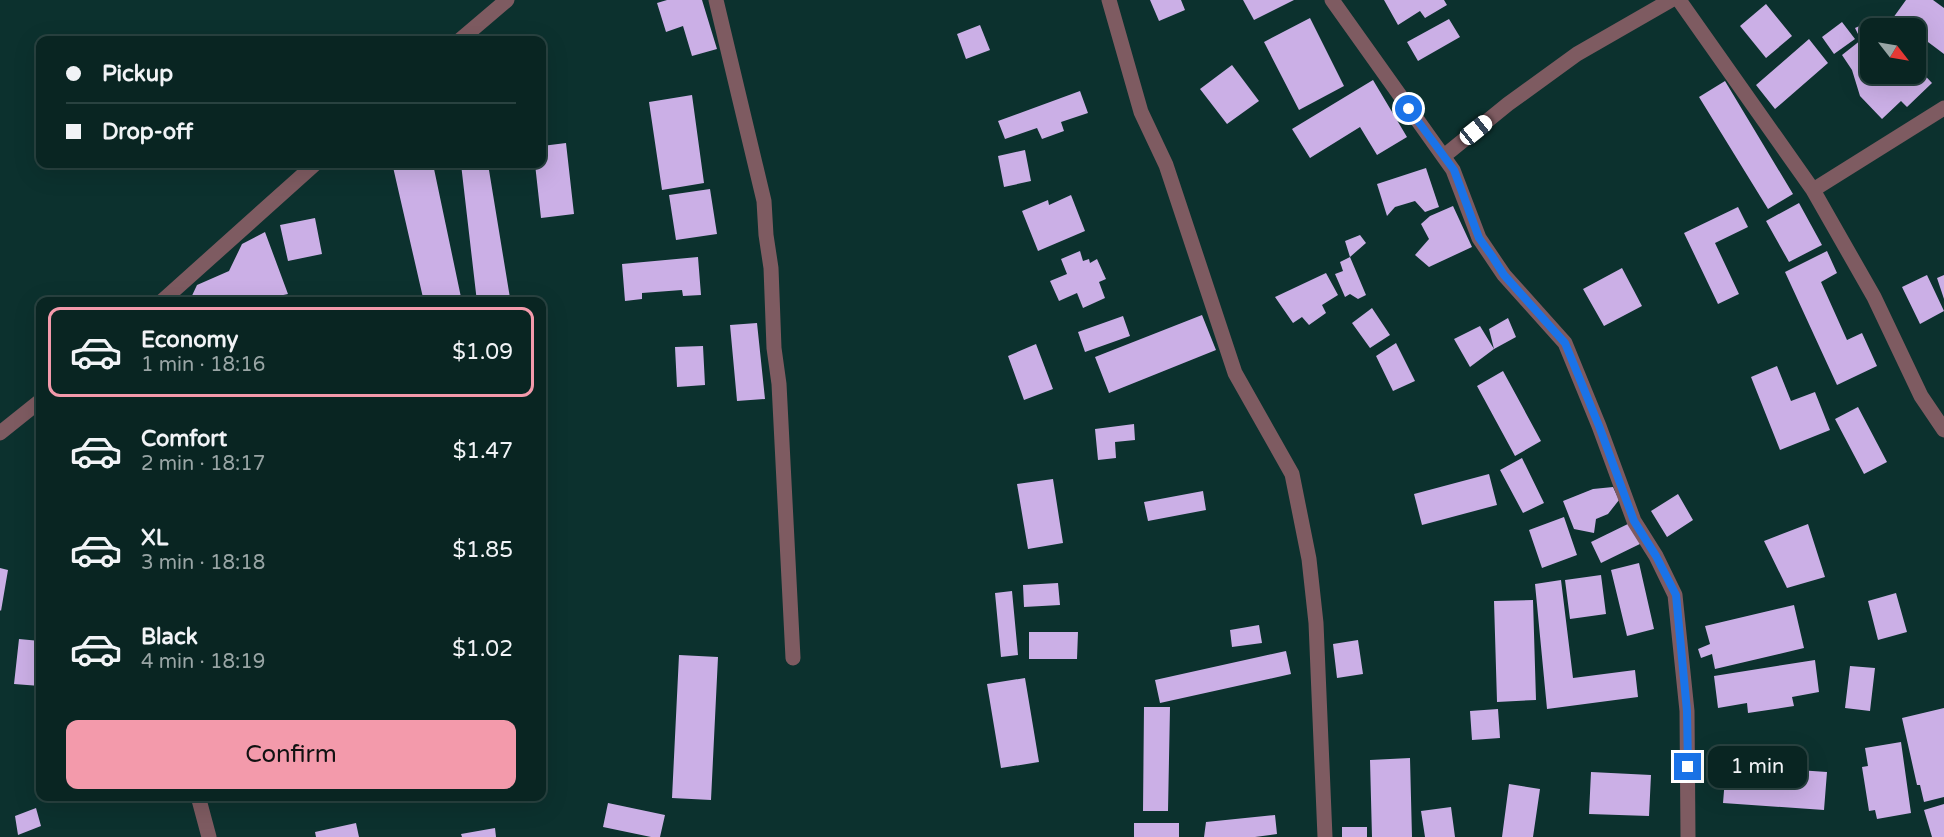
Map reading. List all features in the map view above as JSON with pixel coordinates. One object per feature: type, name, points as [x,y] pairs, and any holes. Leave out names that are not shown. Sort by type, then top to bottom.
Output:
[{"type":"street","points":[[465,36],[507,0]]},
{"type":"street","points":[[716,0],[764,201],[771,268],[774,348],[779,384],[793,658]]},
{"type":"street","points":[[1109,0],[1141,112],[1166,165],[1235,373],[1292,474],[1310,559],[1316,623],[1325,837]]},
{"type":"street","points":[[1332,0],[1454,170],[1479,238],[1504,275],[1565,343],[1634,521],[1656,556],[1676,595],[1687,711],[1688,837]]},
{"type":"street","points":[[1444,156],[1508,104],[1577,54],[1671,0]]},
{"type":"street","points":[[1679,0],[1813,190],[1874,297],[1921,396],[1944,430]]},
{"type":"street","points":[[1813,190],[1944,108]]},
{"type":"street","points":[[167,297],[311,168]]},
{"type":"street","points":[[0,434],[36,404]]},
{"type":"street","points":[[199,801],[209,837]]},
{"type":"building","points":[[667,0],[702,0],[717,49],[692,56],[683,26],[666,32],[657,3]]},
{"type":"building","points":[[1150,0],[1181,0],[1185,10],[1159,21]]},
{"type":"building","points":[[1243,0],[1294,0],[1254,20]]},
{"type":"building","points":[[1384,0],[1444,0],[1447,5],[1425,18],[1420,11],[1398,25]]},
{"type":"building","points":[[1906,0],[1933,0],[1944,8],[1944,54],[1926,40],[1926,18],[1893,18]]},
{"type":"building","points":[[1766,4],[1792,36],[1766,58],[1740,26]]},
{"type":"building","points":[[1310,18],[1344,86],[1299,110],[1264,42]]},
{"type":"building","points":[[1449,19],[1460,37],[1418,61],[1407,42]]},
{"type":"building","points":[[1842,22],[1855,39],[1834,54],[1822,37]]},
{"type":"building","points":[[980,25],[990,50],[966,59],[957,34]]},
{"type":"building","points":[[1860,26],[1860,38],[1855,28]]},
{"type":"building","points":[[1809,39],[1828,63],[1775,109],[1756,85]]},
{"type":"building","points":[[1860,41],[1860,84],[1926,84],[1926,77],[1932,83],[1907,107],[1901,101],[1882,119],[1860,96],[1852,70],[1842,55]]},
{"type":"building","points":[[1232,65],[1259,101],[1227,124],[1200,89]]},
{"type":"building","points":[[1373,80],[1407,137],[1377,155],[1360,127],[1310,158],[1292,129]]},
{"type":"building","points":[[1725,81],[1793,194],[1768,209],[1699,97]]},
{"type":"building","points":[[1080,91],[1088,113],[1061,122],[1064,131],[1042,139],[1037,128],[1005,139],[998,121]]},
{"type":"building","points":[[692,95],[704,183],[662,190],[649,102]]},
{"type":"building","points":[[566,143],[574,214],[541,218],[535,168],[546,168],[546,146]]},
{"type":"building","points":[[1025,150],[1031,181],[1004,187],[998,156]]},
{"type":"building","points":[[393,168],[434,168],[461,297],[423,297]]},
{"type":"building","points":[[461,168],[489,168],[510,297],[476,297]]},
{"type":"building","points":[[1426,168],[1439,207],[1425,212],[1415,201],[1395,207],[1387,216],[1377,184]]},
{"type":"building","points":[[710,189],[717,234],[676,240],[669,195]]},
{"type":"building","points":[[1071,195],[1085,231],[1038,251],[1022,211],[1048,200],[1049,205]]},
{"type":"building","points":[[1799,203],[1822,245],[1789,262],[1766,221]]},
{"type":"building","points":[[1453,206],[1472,247],[1429,267],[1415,255],[1429,239],[1421,224],[1430,216]]},
{"type":"building","points":[[1738,207],[1748,227],[1715,243],[1739,294],[1718,304],[1684,233]]},
{"type":"building","points":[[315,218],[322,254],[288,261],[280,225]]},
{"type":"building","points":[[265,232],[288,294],[274,297],[191,297],[197,285],[229,271],[242,244]]},
{"type":"building","points":[[1360,235],[1366,243],[1350,257],[1345,241]]},
{"type":"building","points":[[1080,251],[1083,261],[1089,259],[1090,263],[1097,259],[1106,279],[1099,282],[1105,298],[1083,308],[1077,293],[1059,301],[1050,281],[1067,274],[1061,259]]},
{"type":"building","points":[[1827,251],[1837,273],[1821,282],[1847,340],[1862,333],[1877,366],[1837,385],[1785,272]]},
{"type":"building","points":[[698,257],[701,295],[683,296],[682,290],[642,293],[642,299],[625,301],[622,264]]},
{"type":"building","points":[[1350,257],[1366,295],[1358,299],[1350,294],[1345,297],[1335,274],[1343,271],[1340,262]]},
{"type":"building","points":[[1622,268],[1642,306],[1604,326],[1583,289]]},
{"type":"building","points":[[1326,273],[1338,295],[1322,305],[1326,313],[1309,325],[1302,317],[1293,323],[1275,297]]},
{"type":"building","points":[[1927,275],[1944,311],[1920,324],[1902,287]]},
{"type":"building","points":[[1944,275],[1944,299],[1937,278]]},
{"type":"building","points":[[1372,308],[1390,335],[1370,348],[1352,323]]},
{"type":"building","points":[[1202,315],[1216,350],[1109,393],[1095,357]]},
{"type":"building","points":[[1123,316],[1130,336],[1085,352],[1078,332]]},
{"type":"building","points":[[1508,318],[1516,337],[1494,349],[1489,329]]},
{"type":"building","points":[[757,323],[765,399],[737,401],[730,325]]},
{"type":"building","points":[[1480,326],[1494,349],[1470,367],[1454,339]]},
{"type":"building","points":[[1396,343],[1415,381],[1393,391],[1376,356]]},
{"type":"building","points":[[1036,344],[1053,389],[1024,400],[1008,356]]},
{"type":"building","points":[[703,346],[705,385],[677,387],[675,347]]},
{"type":"building","points":[[1777,366],[1791,401],[1815,392],[1830,430],[1780,450],[1751,377]]},
{"type":"building","points":[[1503,371],[1541,441],[1515,456],[1477,386]]},
{"type":"building","points":[[1858,407],[1887,462],[1864,474],[1835,419]]},
{"type":"building","points":[[1134,424],[1135,440],[1115,442],[1116,458],[1098,460],[1095,429]]},
{"type":"building","points":[[1522,458],[1544,503],[1523,513],[1500,470]]},
{"type":"building","points":[[1489,474],[1497,505],[1422,525],[1414,494]]},
{"type":"building","points":[[1053,479],[1063,543],[1028,549],[1017,484]]},
{"type":"building","points":[[1613,487],[1619,500],[1608,514],[1596,519],[1594,533],[1574,529],[1563,501],[1593,489]]},
{"type":"building","points":[[1203,491],[1206,510],[1148,521],[1144,502]]},
{"type":"building","points":[[1678,494],[1693,520],[1667,537],[1651,511]]},
{"type":"building","points":[[1564,517],[1577,555],[1542,568],[1529,530]]},
{"type":"building","points":[[1634,521],[1644,542],[1601,563],[1591,542]]},
{"type":"building","points":[[1808,524],[1825,577],[1787,588],[1764,541]]},
{"type":"building","points":[[1639,563],[1654,629],[1627,636],[1611,570]]},
{"type":"building","points":[[0,568],[8,570],[1,611],[0,610]]},
{"type":"building","points":[[1601,575],[1606,614],[1570,619],[1565,580]]},
{"type":"building","points":[[1561,580],[1573,678],[1635,670],[1638,697],[1547,709],[1535,584]]},
{"type":"building","points":[[1058,583],[1060,605],[1024,607],[1023,585]]},
{"type":"building","points":[[1012,591],[1018,655],[1001,657],[995,593]]},
{"type":"building","points":[[1896,593],[1907,632],[1878,640],[1868,601]]},
{"type":"building","points":[[1533,600],[1536,700],[1497,702],[1494,601]]},
{"type":"building","points":[[1794,605],[1804,648],[1715,669],[1712,654],[1701,658],[1698,649],[1710,644],[1705,626]]},
{"type":"building","points":[[1259,625],[1262,643],[1232,647],[1230,630]]},
{"type":"building","points":[[1029,632],[1078,632],[1077,659],[1029,659]]},
{"type":"building","points":[[19,639],[36,641],[36,686],[14,684]]},
{"type":"building","points":[[1358,640],[1363,674],[1337,678],[1333,644]]},
{"type":"building","points":[[1286,651],[1291,674],[1160,703],[1155,680]]},
{"type":"building","points":[[679,655],[718,657],[711,800],[672,798]]},
{"type":"building","points":[[1815,660],[1819,692],[1792,697],[1794,706],[1748,713],[1747,703],[1718,708],[1714,676]]},
{"type":"building","points":[[1850,666],[1875,668],[1870,711],[1845,708]]},
{"type":"building","points":[[1025,678],[1039,762],[1001,768],[987,684]]},
{"type":"building","points":[[1144,707],[1170,707],[1168,811],[1143,811]]},
{"type":"building","points":[[1944,708],[1944,797],[1924,802],[1920,785],[1917,785],[1902,718]]},
{"type":"building","points":[[1498,709],[1500,738],[1472,740],[1470,711]]},
{"type":"building","points":[[1901,742],[1911,813],[1877,819],[1875,810],[1869,811],[1862,767],[1868,766],[1865,748]]},
{"type":"building","points":[[1410,758],[1412,837],[1372,837],[1370,760]]},
{"type":"building","points":[[1756,761],[1798,764],[1798,770],[1827,772],[1824,810],[1723,803],[1726,766],[1756,768]]},
{"type":"building","points":[[1591,772],[1651,775],[1649,816],[1589,814]]},
{"type":"building","points":[[1509,784],[1540,789],[1533,837],[1502,837]]},
{"type":"building","points":[[608,803],[665,815],[660,837],[603,827]]},
{"type":"building","points":[[1944,804],[1944,837],[1932,837],[1924,810]]},
{"type":"building","points":[[1451,807],[1455,837],[1425,837],[1421,811]]},
{"type":"building","points":[[36,808],[41,826],[18,835],[15,816]]},
{"type":"building","points":[[1275,815],[1277,834],[1255,837],[1204,837],[1206,822]]},
{"type":"building","points":[[356,823],[359,837],[316,837],[315,832]]},
{"type":"building","points":[[1134,823],[1179,823],[1179,837],[1134,837]]},
{"type":"building","points":[[1342,827],[1367,827],[1367,837],[1342,837]]},
{"type":"building","points":[[495,828],[496,837],[462,837],[461,834]]},
{"type":"route","points":[[1409,109],[1454,170],[1479,238],[1504,275],[1565,343],[1634,521],[1656,556],[1676,595],[1687,711],[1688,767]]}]
